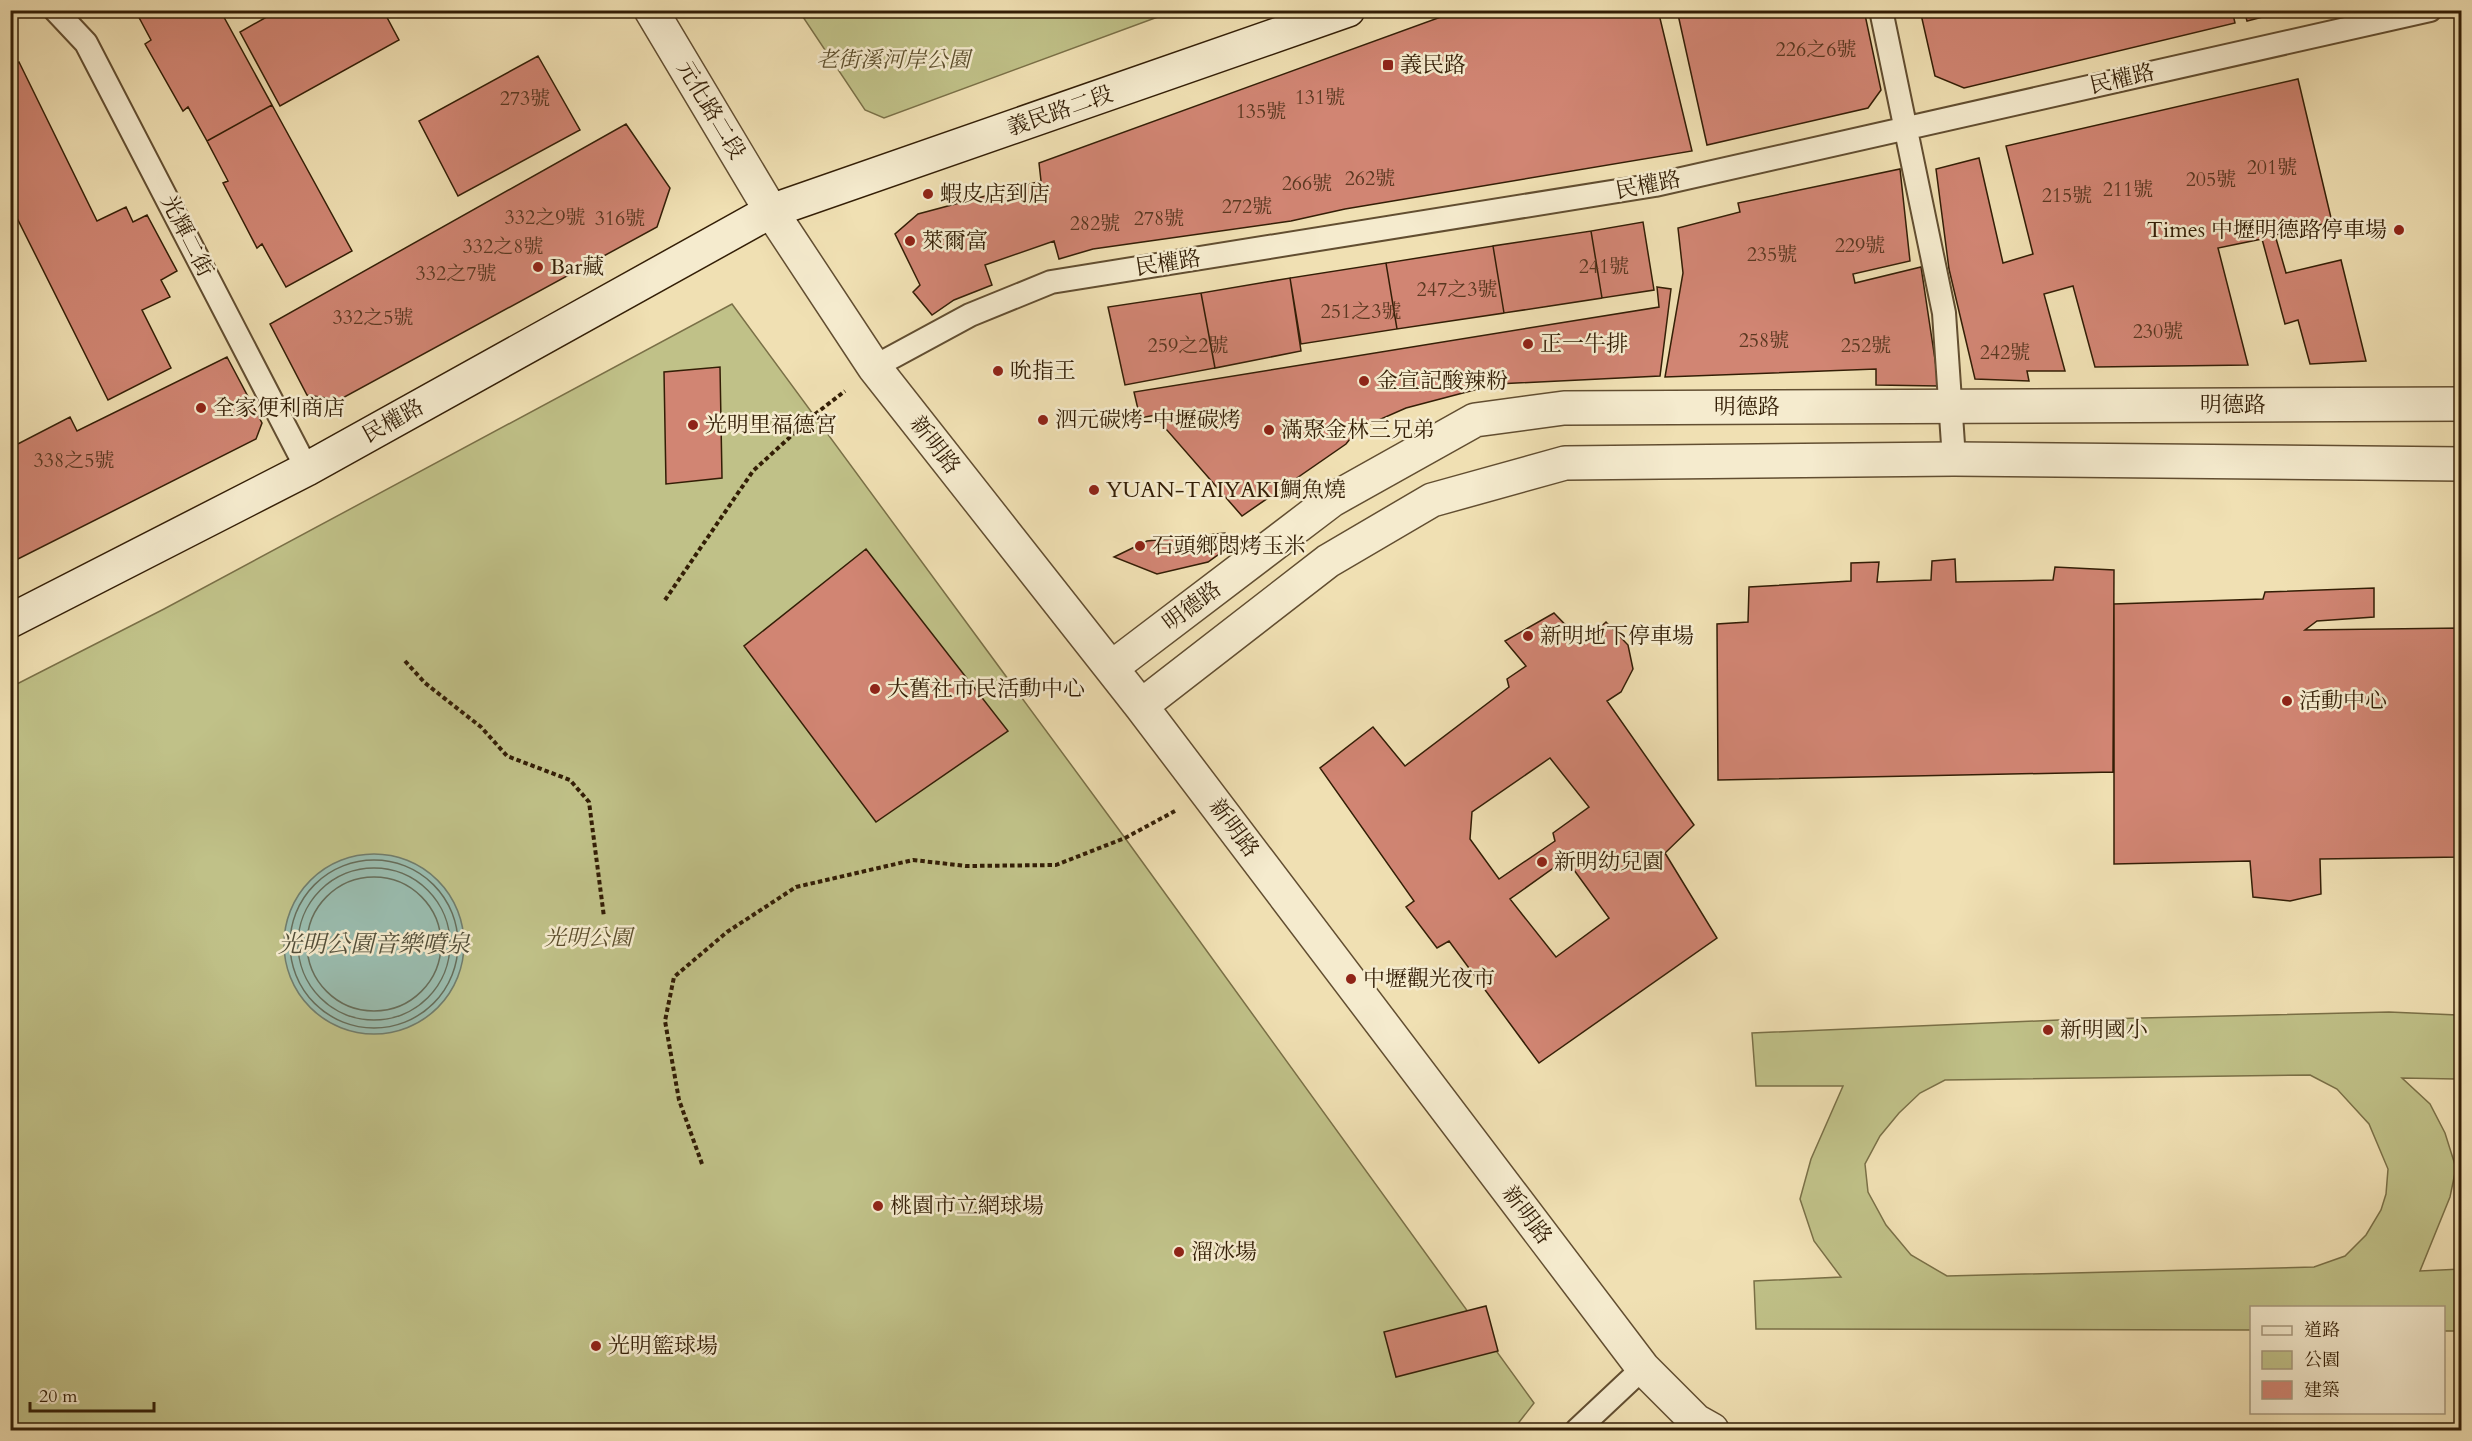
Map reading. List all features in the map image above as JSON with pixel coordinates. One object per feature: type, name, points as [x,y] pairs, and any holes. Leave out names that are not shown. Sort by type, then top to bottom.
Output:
[{"type":"street","name":"元化路二段","points":[[651,10],[771,211]]},
{"type":"street","name":"義民路二段","points":[[771,211],[1348,10]]},
{"type":"street","name":"民權路","points":[[10,621],[307,469],[771,211]]},
{"type":"street","name":"新明路","points":[[771,211],[874,368],[1141,706],[1643,1368],[1696,1421],[1712,1431]]},
{"type":"street","name":"明德路","points":[[1111,668],[1332,500],[1475,420],[1564,408],[2462,404]]},
{"type":"street","points":[[1141,706],[1328,561],[1432,500],[1565,462],[1954,459],[2462,464]]},
{"type":"lane","name":"光輝二街","points":[[55,10],[86,43],[307,469]]},
{"type":"lane","points":[[1881,10],[1944,313],[1954,459]]},
{"type":"lane","name":"民權路","points":[[874,368],[970,315],[1051,282],[1655,185],[2430,10]]},
{"type":"lane","points":[[1577,1431],[1643,1368]]},
{"type":"path","points":[[665,600],[753,471],[814,415],[874,368]]},
{"type":"path","points":[[405,661],[425,683],[481,727],[507,756],[570,780],[589,802],[604,917]]},
{"type":"path","points":[[702,1164],[679,1100],[665,1021],[674,977],[727,932],[796,887],[913,860],[966,866],[1056,865],[1125,838],[1208,794]]},
{"type":"green space","name":"老街溪河岸公園","points":[[799,11],[1174,11],[884,118],[865,110]]},
{"type":"green space","name":"光明公園","points":[[732,304],[1125,838],[1534,1403],[1513,1430],[11,1430],[11,687],[164,609]]},
{"type":"green space","points":[[2389,1012],[2457,1015],[2456,1079],[2402,1078],[2430,1104],[2445,1133],[2456,1168],[2450,1197],[2420,1271],[2461,1269],[2461,1331],[2445,1331],[2445,1306],[2250,1306],[2250,1330],[1756,1329],[1754,1281],[1841,1277],[1814,1241],[1800,1199],[1811,1159],[1843,1086],[1756,1086],[1752,1033],[2059,1020]],"holes":[[[2310,1075],[2337,1089],[2369,1124],[2388,1169],[2386,1194],[2381,1210],[2366,1235],[2345,1256],[2314,1267],[1947,1276],[1911,1255],[1886,1225],[1868,1192],[1865,1164],[1880,1136],[1920,1093],[1945,1080]]]},
{"type":"water","name":"光明公園音樂噴泉","points":[[374,854],[408,861],[424,869],[437,881],[449,894],[457,910],[464,944],[457,978],[449,994],[437,1007],[424,1019],[408,1027],[374,1034],[340,1027],[324,1019],[311,1007],[299,994],[291,978],[284,944],[291,910],[299,894],[311,881],[324,869],[340,861]]},
{"type":"building","points":[[135,10],[220,10],[272,105],[207,141],[188,107],[183,111],[145,44],[151,40]]},
{"type":"building","points":[[279,10],[383,10],[399,40],[280,106],[240,32]]},
{"type":"building","points":[[1460,10],[1658,10],[1692,151],[1345,209],[1291,221],[1093,249],[1059,259],[1054,241],[985,265],[992,285],[954,300],[932,315],[913,292],[920,285],[895,234],[918,214],[1041,181],[1039,163]]},
{"type":"building","points":[[1677,10],[1864,10],[1881,90],[1868,108],[1707,145]]},
{"type":"building","points":[[1920,10],[2232,10],[2235,23],[1964,88],[1935,76]]},
{"type":"building","points":[[2244,10],[2290,10],[2247,21]]},
{"type":"building","points":[[538,56],[580,130],[458,196],[419,121]]},
{"type":"building","points":[[19,62],[97,221],[126,207],[133,222],[147,215],[177,271],[161,280],[170,297],[142,310],[171,368],[108,400],[10,204],[10,67]]},
{"type":"building","points":[[2298,79],[2332,222],[2275,235],[2286,273],[2341,260],[2366,361],[2310,364],[2298,320],[2285,324],[2262,239],[2218,248],[2248,365],[2095,367],[2073,286],[2044,294],[2065,371],[2027,371],[2029,381],[1975,379],[1949,269],[1936,169],[1979,158],[2003,263],[2033,254],[2006,146]]},
{"type":"building","points":[[272,105],[352,251],[286,287],[262,244],[257,248],[223,183],[228,181],[207,141]]},
{"type":"building","points":[[626,124],[670,188],[657,227],[339,400],[307,395],[270,324]]},
{"type":"building","points":[[1900,169],[1910,261],[1853,274],[1855,283],[1921,267],[1939,386],[1876,385],[1876,369],[1665,377],[1683,273],[1678,228],[1740,212],[1738,203]]},
{"type":"building","points":[[1643,222],[1654,290],[1602,298],[1591,231]]},
{"type":"building","points":[[1591,231],[1602,298],[1504,313],[1493,246]]},
{"type":"building","points":[[1493,246],[1504,313],[1397,329],[1386,263]]},
{"type":"building","points":[[1386,263],[1397,329],[1301,344],[1290,278]]},
{"type":"building","points":[[1290,278],[1301,351],[1215,368],[1201,293]]},
{"type":"building","points":[[1657,287],[1671,289],[1660,376],[1497,384],[1406,408],[1358,429],[1346,444],[1242,516],[1159,421],[1172,412],[1140,418],[1134,392],[1659,307]]},
{"type":"building","points":[[1201,293],[1215,368],[1125,385],[1108,307]]},
{"type":"building","points":[[227,357],[262,423],[256,439],[10,563],[10,448],[70,417],[77,431]]},
{"type":"building","name":"光明里福德宮","points":[[720,367],[722,478],[666,484],[664,372]]},
{"type":"building","points":[[1225,533],[1233,544],[1208,562],[1157,574],[1114,557],[1147,541]]},
{"type":"building","name":"大舊社市民活動中心","points":[[866,549],[1008,731],[876,822],[744,646]]},
{"type":"building","points":[[1955,559],[1956,582],[2053,580],[2055,567],[2114,570],[2113,772],[1718,780],[1717,624],[1748,622],[1749,587],[1851,581],[1851,563],[1879,562],[1877,582],[1931,580],[1932,561]]},
{"type":"building","name":"活動中心","points":[[2374,588],[2374,617],[2317,621],[2305,630],[2462,628],[2462,857],[2320,859],[2321,894],[2290,901],[2253,897],[2250,861],[2114,864],[2114,604],[2263,599],[2265,592]]},
{"type":"building","points":[[1554,613],[1583,643],[1606,622],[1628,645],[1633,669],[1621,692],[1607,701],[1694,825],[1665,853],[1717,938],[1539,1063],[1449,941],[1437,948],[1406,907],[1414,901],[1320,768],[1373,727],[1405,766],[1509,687],[1507,679],[1526,666],[1505,641]],"holes":[[[1550,758],[1589,807],[1553,833],[1555,841],[1499,879],[1470,839],[1472,812]],[[1566,859],[1609,918],[1556,957],[1510,899]]]},
{"type":"building","points":[[1486,1306],[1498,1351],[1396,1377],[1384,1332]]},
{"type":"place","name":"義民路","points":[[1388,65]]},
{"type":"place","name":"蝦皮店到店","points":[[928,194]]},
{"type":"place","name":"Times 中壢明德路停車場","points":[[2399,230]]},
{"type":"place","name":"萊爾富","points":[[910,241]]},
{"type":"place","name":"Bar藏","points":[[538,267]]},
{"type":"place","name":"正一牛排","points":[[1528,344]]},
{"type":"place","name":"吮指王","points":[[998,371]]},
{"type":"place","name":"金宣記酸辣粉","points":[[1364,381]]},
{"type":"place","name":"全家便利商店","points":[[201,408]]},
{"type":"place","name":"泗元碳烤-中壢碳烤","points":[[1043,420]]},
{"type":"place","name":"光明里福德宮","points":[[693,425]]},
{"type":"place","name":"滿聚金林三兄弟","points":[[1269,430]]},
{"type":"place","name":"YUAN-TAIYAKI鯛魚燒","points":[[1094,490]]},
{"type":"place","name":"石頭鄉悶烤玉米","points":[[1140,546]]},
{"type":"place","name":"新明地下停車場","points":[[1528,636]]},
{"type":"place","name":"大舊社市民活動中心","points":[[875,689]]},
{"type":"place","name":"活動中心","points":[[2287,701]]},
{"type":"place","name":"新明幼兒園","points":[[1542,862]]},
{"type":"place","name":"中壢觀光夜市","points":[[1351,979]]},
{"type":"place","name":"新明國小","points":[[2048,1030]]},
{"type":"place","name":"桃園市立網球場","points":[[878,1206]]},
{"type":"place","name":"溜冰場","points":[[1179,1252]]},
{"type":"place","name":"光明籃球場","points":[[596,1346]]}]
